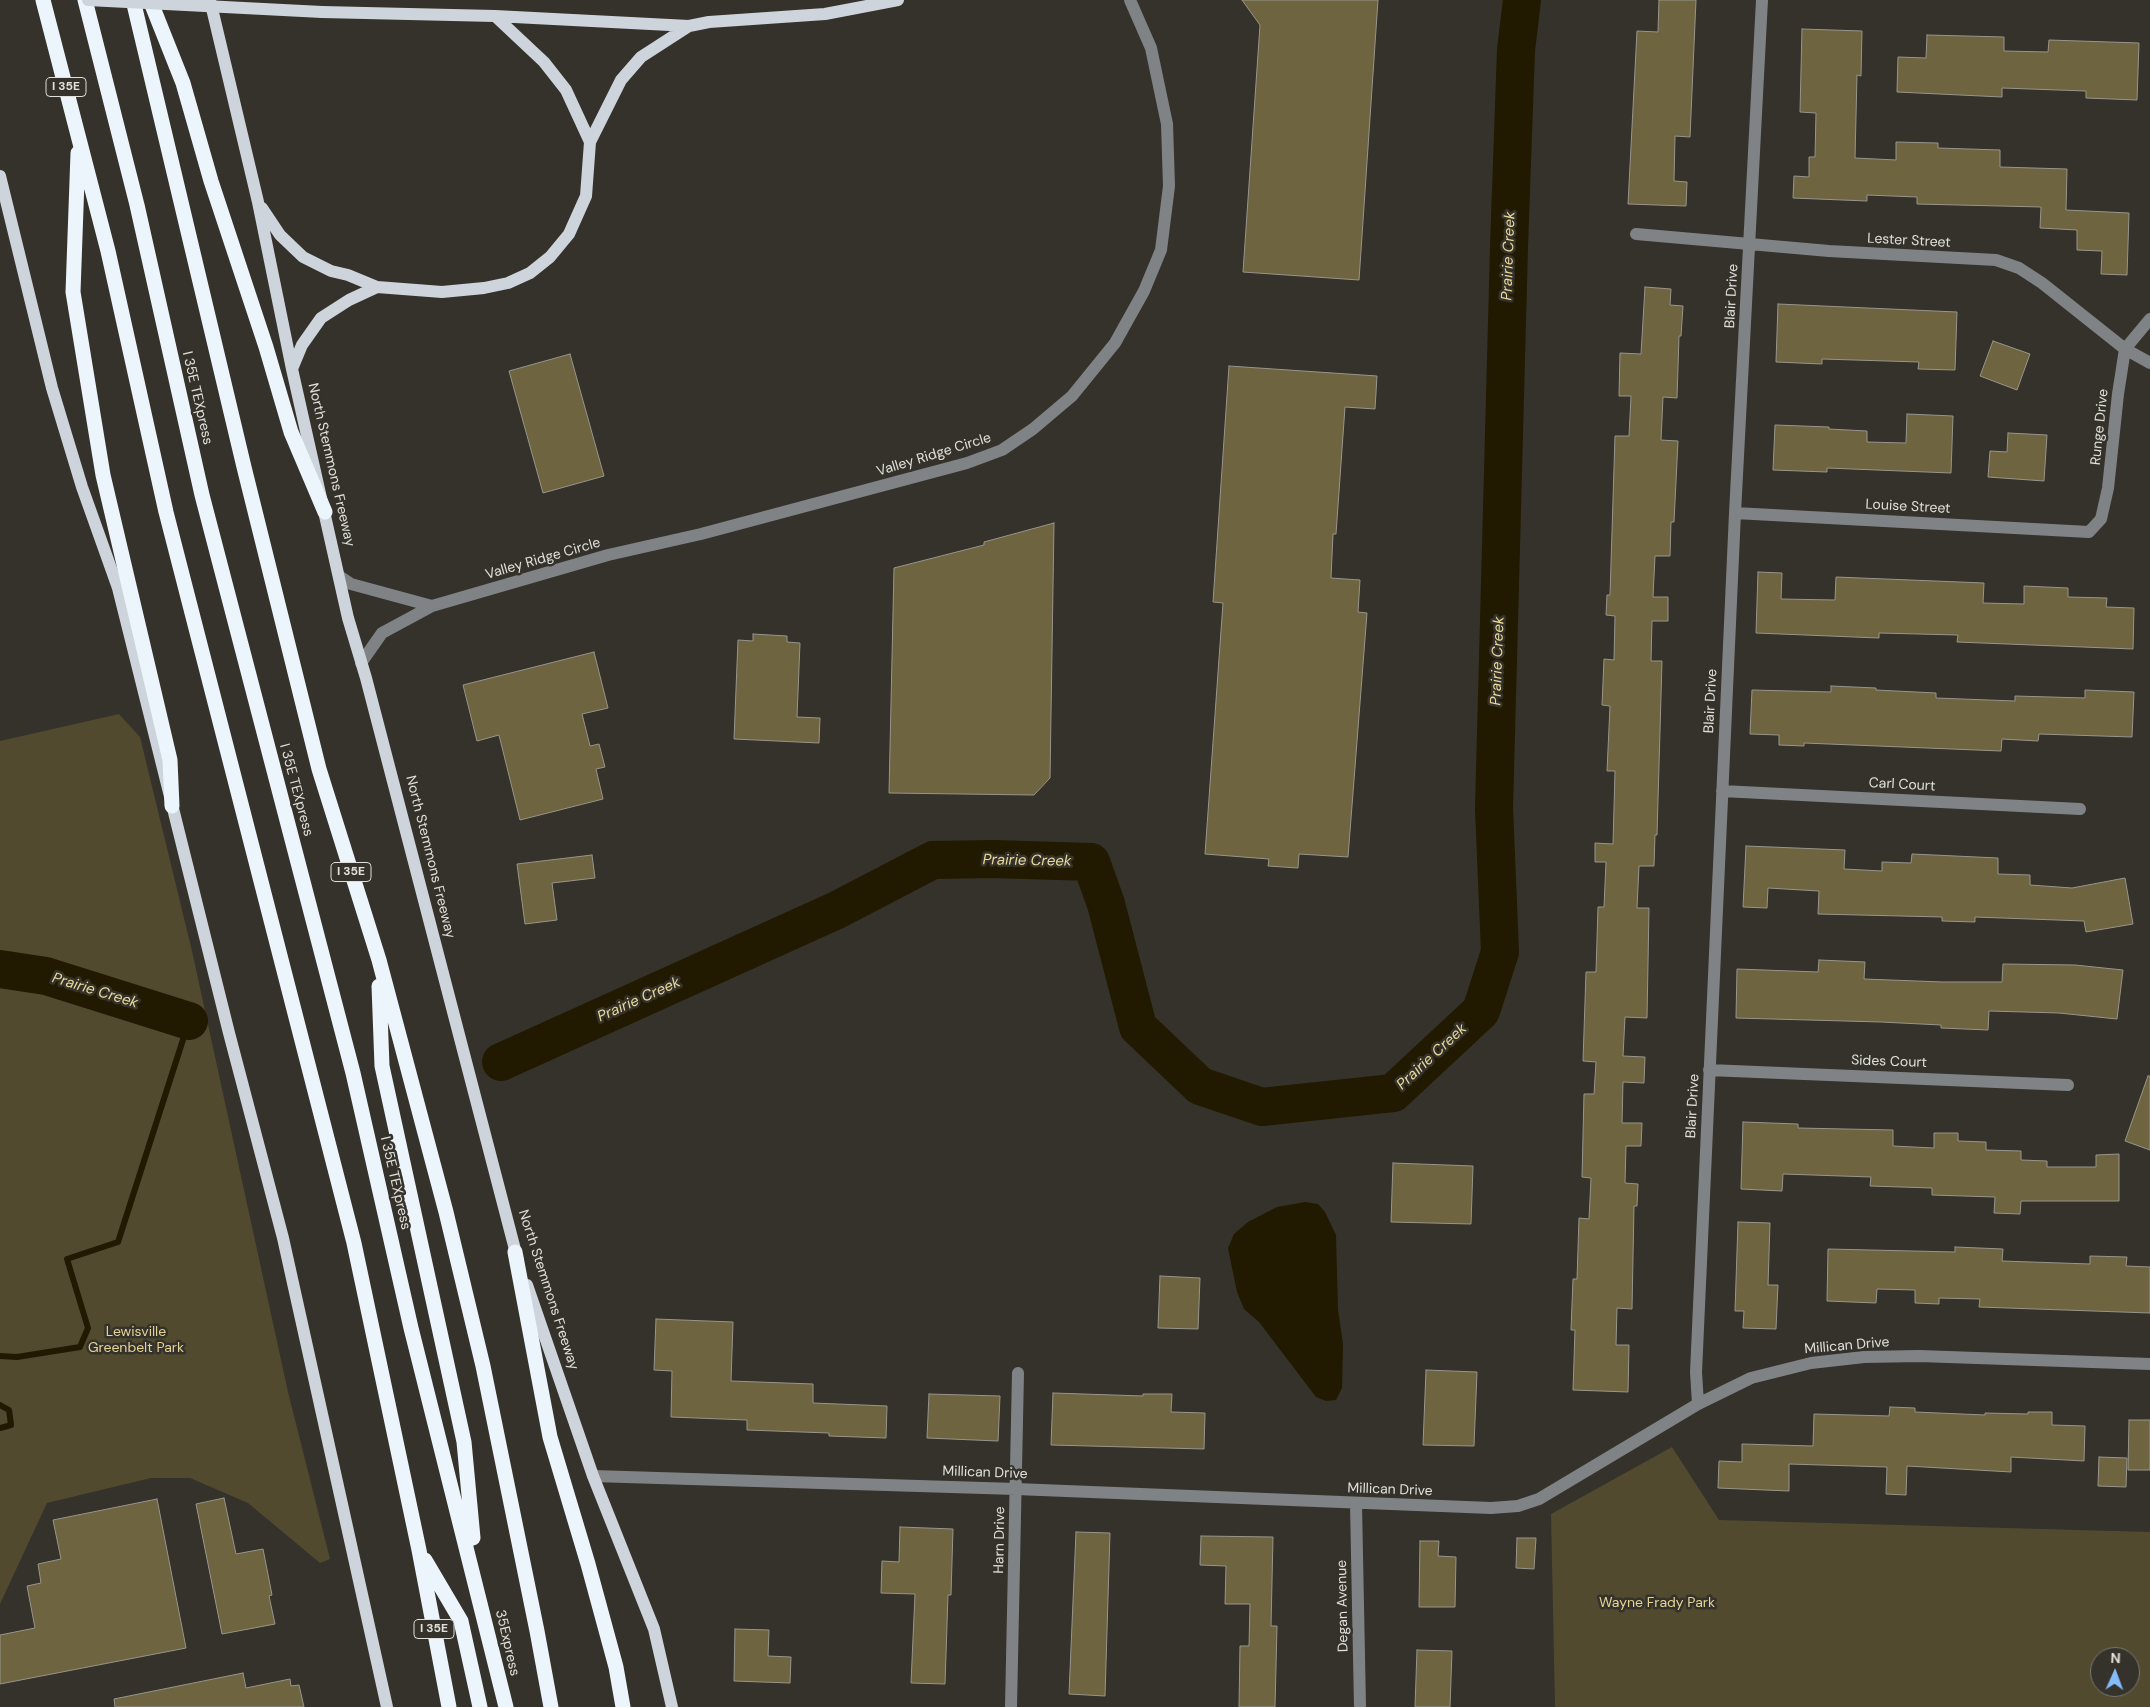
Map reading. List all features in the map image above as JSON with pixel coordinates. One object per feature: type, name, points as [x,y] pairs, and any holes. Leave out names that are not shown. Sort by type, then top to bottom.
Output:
[{"type":"highway","name":"I 35E","points":[[43,0],[108,251],[166,512],[354,1243],[419,1550],[449,1707]]},
{"type":"highway","name":"I 35E TEXpress","points":[[86,0],[137,205],[202,495],[353,1073],[411,1328],[477,1587]]},
{"type":"highway","name":"I 35E","points":[[133,0],[244,467],[319,769],[379,960],[446,1212],[483,1366],[536,1621],[551,1707]]},
{"type":"highway","points":[[150,0],[183,83],[211,181],[266,347],[291,432],[325,512]]},
{"type":"highway","points":[[79,136],[73,292],[103,475],[170,760],[172,806]]},
{"type":"highway","points":[[379,960],[382,1066],[464,1442],[477,1587]]},
{"type":"highway","points":[[515,1252],[550,1437],[614,1658],[623,1707]]},
{"type":"highway","points":[[419,1550],[461,1621],[480,1707]]},
{"type":"highway","name":"35Express","points":[[477,1587],[506,1707]]},
{"type":"main road","points":[[86,0],[322,12],[495,16],[689,26],[709,22],[825,14],[898,0]]},
{"type":"main road","name":"North Stemmons Freeway","points":[[210,0],[223,48],[258,202],[292,369],[348,618],[515,1252],[593,1476],[654,1629],[672,1707]]},
{"type":"main road","points":[[495,16],[544,62],[566,90],[590,142]]},
{"type":"main road","points":[[258,202],[280,235],[303,257],[331,271],[348,275],[377,287],[442,292],[484,288],[508,283],[530,273],[550,258],[569,234],[586,196],[590,142],[621,80],[640,57],[689,26]]},
{"type":"main road","points":[[0,176],[52,388],[82,487],[118,588],[283,1238],[387,1707]]},
{"type":"main road","points":[[292,369],[302,345],[321,318],[349,300],[377,287]]},
{"type":"street","name":"Valley Ridge Circle","points":[[361,663],[382,633],[432,606],[608,555],[701,534],[967,463],[1002,450],[1033,430],[1072,396],[1115,343],[1144,292],[1161,250],[1169,186],[1167,124],[1151,48],[1130,0]]},
{"type":"street","name":"Blair Drive","points":[[1698,1404],[1696,1372],[1709,1070],[1735,513],[1762,0]]},
{"type":"street","name":"Lester Street","points":[[1636,234],[1829,251],[1996,260],[2019,268],[2042,283],[2125,349],[2150,363]]},
{"type":"street","points":[[2125,349],[2150,319]]},
{"type":"street","name":"Runge Drive","points":[[2079,532],[2089,532],[2101,519],[2108,488],[2125,349]]},
{"type":"street","name":"Louise Street","points":[[1735,513],[2079,532]]},
{"type":"street","points":[[339,576],[351,584],[432,606]]},
{"type":"street","name":"Carl Court","points":[[1722,791],[2080,809]]},
{"type":"street","name":"Sides Court","points":[[1709,1070],[2068,1085]]},
{"type":"street","name":"Millican Drive","points":[[593,1476],[1016,1489],[1491,1508],[1518,1506],[1539,1500],[1698,1404],[1751,1378],[1811,1362],[1864,1357],[1920,1356],[2150,1364]]},
{"type":"street","name":"Harn Drive","points":[[1011,1707],[1018,1373]]},
{"type":"street","name":"Degan Avenue","points":[[1356,1504],[1360,1707]]},
{"type":"green space","name":"Lewisville Greenbelt Park","points":[[119,714],[140,737],[192,951],[288,1392],[330,1559],[320,1563],[248,1503],[190,1478],[151,1478],[47,1503],[0,1604],[0,741]]},
{"type":"green space","name":"Wayne Frady Park","points":[[1672,1447],[1719,1520],[2150,1532],[2150,1707],[1555,1707],[1551,1514]]},
{"type":"shaded area","points":[[1305,1202],[1318,1204],[1325,1212],[1336,1235],[1338,1310],[1343,1344],[1342,1388],[1336,1400],[1326,1401],[1316,1397],[1259,1322],[1244,1309],[1237,1292],[1228,1248],[1234,1234],[1248,1222],[1277,1207]]},
{"type":"building","points":[[1242,0],[1378,0],[1359,280],[1243,272],[1260,25]]},
{"type":"building","points":[[1659,0],[1696,0],[1690,137],[1675,136],[1674,181],[1687,182],[1686,206],[1628,204],[1637,31],[1658,32]]},
{"type":"building","points":[[1802,29],[1862,31],[1861,76],[1857,75],[1855,158],[1896,160],[1896,142],[1938,143],[1938,148],[2000,150],[2000,167],[2067,169],[2066,210],[2129,213],[2127,275],[2101,274],[2102,251],[2077,250],[2077,230],[2040,228],[2041,207],[1917,204],[1917,197],[1867,195],[1867,201],[1793,198],[1794,176],[1809,177],[1809,157],[1815,157],[1816,113],[1800,112]]},
{"type":"building","points":[[1927,35],[2004,37],[2004,51],[2048,52],[2049,40],[2139,43],[2137,100],[2086,98],[2086,91],[2002,88],[2002,97],[1897,92],[1898,57],[1926,58]]},
{"type":"building","points":[[1645,287],[1671,289],[1670,305],[1683,306],[1681,336],[1679,336],[1677,398],[1663,397],[1661,440],[1678,441],[1674,522],[1671,522],[1670,556],[1655,556],[1653,597],[1668,597],[1668,621],[1652,621],[1651,661],[1662,661],[1657,835],[1655,835],[1654,866],[1639,866],[1637,908],[1649,908],[1647,1018],[1625,1017],[1623,1056],[1645,1057],[1644,1083],[1623,1082],[1622,1123],[1642,1123],[1641,1146],[1626,1146],[1625,1183],[1638,1184],[1637,1206],[1634,1206],[1632,1309],[1617,1308],[1616,1345],[1629,1345],[1628,1392],[1573,1390],[1575,1330],[1571,1330],[1573,1279],[1577,1279],[1579,1218],[1589,1219],[1591,1178],[1582,1177],[1584,1094],[1594,1094],[1596,1062],[1583,1061],[1586,972],[1596,972],[1598,907],[1604,907],[1606,862],[1595,862],[1595,843],[1613,844],[1615,771],[1607,771],[1610,706],[1602,705],[1604,659],[1614,660],[1615,616],[1606,615],[1607,595],[1610,595],[1615,436],[1629,436],[1631,396],[1619,396],[1620,353],[1641,354]]},
{"type":"building","points":[[1778,304],[1957,312],[1955,370],[1918,369],[1919,362],[1822,359],[1822,364],[1776,362]]},
{"type":"building","points":[[1993,341],[2030,354],[2017,390],[1980,376]]},
{"type":"building","points":[[570,354],[604,476],[543,493],[509,371]]},
{"type":"building","points":[[1229,366],[1377,376],[1375,409],[1345,407],[1336,534],[1333,534],[1331,578],[1360,580],[1358,612],[1367,613],[1348,857],[1299,854],[1298,868],[1268,866],[1269,859],[1205,854],[1223,603],[1213,602]]},
{"type":"building","points":[[1907,414],[1953,416],[1951,473],[1827,468],[1827,472],[1773,470],[1775,425],[1829,427],[1829,429],[1867,431],[1867,442],[1906,443]]},
{"type":"building","points":[[2008,433],[2047,435],[2044,481],[1988,477],[1990,451],[2007,452]]},
{"type":"building","points":[[1054,523],[1050,778],[1034,795],[889,793],[894,568],[984,545],[984,542]]},
{"type":"building","points":[[1758,572],[1782,573],[1781,599],[1835,600],[1836,577],[1984,583],[1983,603],[2024,604],[2024,586],[2068,588],[2068,597],[2107,598],[2106,607],[2134,608],[2133,649],[1957,642],[1958,635],[1879,633],[1879,638],[1756,633]]},
{"type":"building","points":[[753,634],[787,636],[787,642],[800,643],[797,717],[820,718],[819,743],[734,739],[738,640],[753,641]]},
{"type":"building","points":[[594,652],[608,708],[582,714],[590,746],[599,744],[605,767],[596,769],[603,799],[520,820],[499,735],[477,741],[463,685]]},
{"type":"building","points":[[1831,686],[1936,693],[1936,698],[2015,701],[2015,696],[2085,698],[2085,690],[2134,692],[2132,737],[2039,734],[2038,741],[2002,739],[2001,751],[1804,743],[1804,746],[1779,745],[1779,735],[1750,734],[1752,690],[1831,692]]},
{"type":"building","points":[[1746,846],[1845,850],[1844,869],[1882,871],[1882,862],[1911,863],[1912,854],[1998,858],[1998,874],[2030,875],[2030,885],[2072,888],[2125,878],[2133,924],[2086,932],[2084,921],[1975,917],[1975,922],[1942,921],[1942,917],[1818,914],[1819,891],[1768,888],[1767,908],[1743,907]]},
{"type":"building","points":[[592,855],[595,878],[552,883],[557,920],[525,924],[517,864]]},
{"type":"building","points":[[1819,960],[1865,962],[1864,979],[1943,982],[2002,982],[2003,964],[2075,965],[2123,970],[2117,1019],[2059,1013],[1989,1011],[1988,1030],[1941,1028],[1941,1025],[1881,1022],[1736,1018],[1737,969],[1818,972]]},
{"type":"building","points":[[2148,1076],[2150,1076],[2150,1150],[2125,1141]]},
{"type":"building","points":[[1743,1122],[1798,1124],[1798,1128],[1893,1130],[1893,1146],[1934,1148],[1934,1133],[1958,1133],[1958,1141],[1986,1142],[1986,1150],[2021,1151],[2021,1160],[2047,1161],[2047,1167],[2096,1167],[2096,1155],[2119,1154],[2119,1201],[2021,1201],[2020,1214],[1994,1213],[1995,1197],[1932,1195],[1932,1188],[1870,1186],[1871,1177],[1783,1174],[1782,1191],[1741,1189]]},
{"type":"building","points":[[1393,1163],[1473,1166],[1471,1224],[1391,1222]]},
{"type":"building","points":[[1738,1222],[1770,1223],[1768,1285],[1778,1285],[1776,1329],[1743,1328],[1744,1311],[1735,1311]]},
{"type":"building","points":[[1955,1247],[2003,1249],[2002,1261],[2090,1264],[2090,1256],[2127,1257],[2126,1266],[2150,1267],[2150,1313],[1979,1307],[1980,1299],[1939,1298],[1939,1304],[1915,1303],[1915,1290],[1877,1289],[1876,1303],[1827,1301],[1828,1249],[1955,1252]]},
{"type":"building","points":[[1160,1276],[1200,1278],[1198,1329],[1158,1328]]},
{"type":"building","points":[[656,1319],[733,1322],[731,1381],[813,1384],[813,1403],[887,1406],[886,1438],[829,1436],[829,1433],[747,1430],[747,1420],[671,1417],[672,1371],[654,1370]]},
{"type":"building","points":[[1426,1370],[1477,1372],[1474,1446],[1423,1445]]},
{"type":"building","points":[[1053,1393],[1143,1396],[1143,1394],[1172,1394],[1171,1412],[1205,1413],[1204,1449],[1051,1445]]},
{"type":"building","points":[[929,1394],[1000,1396],[998,1441],[927,1438]]},
{"type":"building","points":[[1890,1407],[1915,1408],[1915,1412],[1985,1415],[1985,1413],[2028,1414],[2028,1412],[2052,1412],[2052,1425],[2085,1426],[2084,1461],[2011,1457],[2011,1472],[1907,1466],[1906,1495],[1886,1494],[1887,1467],[1789,1464],[1789,1491],[1718,1488],[1719,1461],[1742,1462],[1742,1444],[1813,1446],[1814,1414],[1889,1416]]},
{"type":"building","points":[[2129,1420],[2150,1420],[2150,1470],[2128,1470]]},
{"type":"building","points":[[2099,1457],[2127,1458],[2126,1487],[2098,1486]]},
{"type":"building","points":[[224,1498],[236,1554],[263,1549],[272,1595],[269,1596],[275,1624],[222,1634],[196,1504]]},
{"type":"building","points":[[157,1499],[186,1648],[0,1684],[0,1635],[35,1628],[27,1586],[41,1583],[38,1564],[61,1559],[53,1520]]},
{"type":"building","points":[[900,1527],[953,1529],[951,1595],[948,1595],[945,1684],[911,1683],[915,1594],[881,1593],[882,1561],[899,1562]]},
{"type":"building","points":[[1076,1532],[1110,1533],[1105,1696],[1069,1694]]},
{"type":"building","points":[[1201,1536],[1273,1537],[1271,1626],[1277,1626],[1275,1707],[1239,1707],[1240,1646],[1249,1646],[1250,1604],[1225,1604],[1226,1566],[1200,1565]]},
{"type":"building","points":[[1517,1538],[1536,1538],[1534,1569],[1516,1568]]},
{"type":"building","points":[[1420,1541],[1439,1541],[1438,1556],[1456,1557],[1455,1607],[1419,1607]]},
{"type":"building","points":[[735,1629],[769,1630],[768,1656],[791,1657],[790,1683],[734,1681]]},
{"type":"building","points":[[1417,1650],[1452,1651],[1450,1707],[1415,1707]]},
{"type":"building","points":[[243,1673],[246,1688],[290,1679],[291,1686],[299,1685],[304,1707],[115,1707],[114,1699]]},
{"type":"waterway","name":"Prairie Creek","points":[[501,1062],[837,910],[933,860],[993,859],[1091,862],[1106,904],[1138,1027],[1200,1086],[1262,1107],[1393,1093],[1481,1011],[1500,952],[1494,808],[1509,247],[1516,50],[1522,0]]},
{"type":"waterway","name":"Prairie Creek","points":[[0,969],[46,976],[189,1021]]},
{"type":"waterway","points":[[0,1356],[17,1357],[80,1347],[88,1328],[67,1259],[118,1242],[189,1021]]},
{"type":"waterway","points":[[0,1405],[9,1410],[11,1425],[0,1428]]}]
